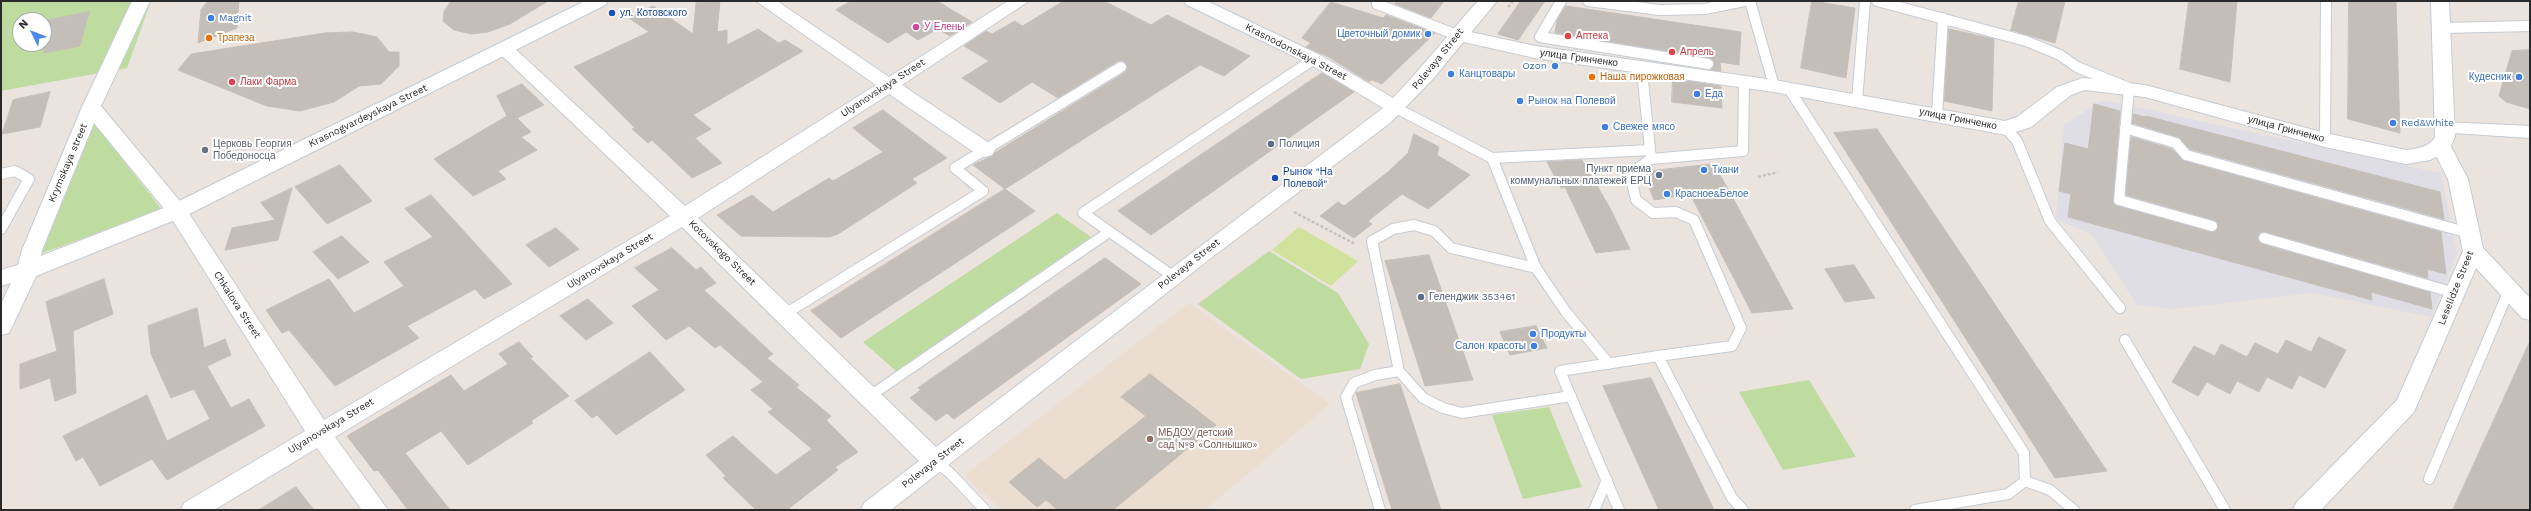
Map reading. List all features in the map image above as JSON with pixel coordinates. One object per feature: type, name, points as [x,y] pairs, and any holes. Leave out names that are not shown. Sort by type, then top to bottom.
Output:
[{"type":"street","name":"Krymskaya street","points":[[1,327],[28,270],[32,250],[91,107],[141,1]]},
{"type":"street","name":"Krasnogvardeyskaya Street","points":[[1,278],[28,270],[177,211],[599,1]]},
{"type":"street","points":[[765,1],[985,150]]},
{"type":"street","name":"Ulyanovskaya Street","points":[[193,510],[319,433],[684,217],[1020,1]]},
{"type":"street","name":"Krasnodonskaya Street","points":[[1193,1],[1314,59],[1396,108]]},
{"type":"street","name":"Polevaya Street","points":[[873,510],[936,462],[1043,376],[1396,108],[1426,75],[1457,35],[1488,1]]},
{"type":"street","points":[[2440,1],[2443,137],[2458,179],[2471,242],[2509,290],[2529,309]]},
{"type":"street","name":"улица Гринченко","points":[[1457,35],[1538,44],[1644,67],[1937,114],[2006,128],[2024,122],[2064,91],[2084,84],[2129,88],[2325,140],[2406,157],[2423,155],[2443,137]]},
{"type":"street","name":"Kotovskogo Street","points":[[504,49],[684,217],[870,396],[936,462]]},
{"type":"street","name":"Chkalova Street","points":[[91,107],[177,211],[319,433],[376,510]]},
{"type":"street","points":[[2443,137],[2530,132]]},
{"type":"street","name":"Leselidze Street","points":[[2305,510],[2406,406],[2455,293],[2471,242]]},
{"type":"lane","points":[[1379,1],[1377,4],[1457,35]]},
{"type":"lane","points":[[1561,1],[1538,44],[1708,64]]},
{"type":"lane","points":[[1588,1],[1660,10],[1705,10],[1744,1]]},
{"type":"lane","points":[[1750,1],[1782,88],[2024,453],[2025,481]]},
{"type":"lane","points":[[1857,101],[1866,1]]},
{"type":"lane","points":[[1877,1],[2026,41],[2060,55],[2077,67],[2129,88],[2119,200],[2212,226]]},
{"type":"lane","points":[[2325,140],[2326,1]]},
{"type":"lane","points":[[1937,114],[1944,18]]},
{"type":"lane","points":[[2441,28],[2530,26]]},
{"type":"lane","points":[[1174,277],[1082,213],[1314,59]]},
{"type":"lane","points":[[785,314],[983,191],[955,168],[1121,67]]},
{"type":"lane","points":[[1644,67],[1642,71],[1651,154]]},
{"type":"lane","points":[[1396,108],[1492,158],[1743,151],[1744,82]]},
{"type":"lane","points":[[2006,128],[2017,141],[2050,220],[2120,308]]},
{"type":"lane","points":[[2125,128],[2176,142],[2186,155],[2471,242]]},
{"type":"lane","points":[[1619,510],[1560,371],[1732,346],[1741,328],[1694,220],[1676,212],[1653,213],[1636,200],[1630,174],[1651,154]]},
{"type":"lane","points":[[1492,158],[1536,268],[1566,312],[1609,364]]},
{"type":"lane","points":[[1,174],[15,171],[29,179],[1,230]]},
{"type":"lane","points":[[1536,268],[1451,248],[1442,236],[1426,226],[1409,226],[1386,231],[1372,241],[1399,371],[1412,388],[1423,398],[1443,408],[1462,413],[1571,396]]},
{"type":"lane","points":[[870,396],[1109,232]]},
{"type":"lane","points":[[2264,238],[2455,293]]},
{"type":"lane","points":[[2430,479],[2509,290]]},
{"type":"lane","points":[[2125,340],[2225,510]]},
{"type":"lane","points":[[1658,356],[1732,498],[1743,510]]},
{"type":"lane","points":[[1380,510],[1346,397],[1354,383],[1376,375],[1399,371]]},
{"type":"lane","points":[[936,462],[950,473],[985,510]]},
{"type":"lane","points":[[1594,510],[1606,480]]},
{"type":"lane","points":[[1915,510],[2008,494],[2025,481]]},
{"type":"lane","points":[[2025,481],[2050,490],[2074,510]]},
{"type":"path","points":[[1758,177],[1778,172]]},
{"type":"path","points":[[1294,212],[1375,255]]},
{"type":"shaded area","points":[[2103,100],[2441,173],[2457,254],[2431,317],[2313,293],[2172,309],[2137,305],[2091,234],[2056,219],[2064,125]]},
{"type":"shaded area","name":"МБДОУ детский сад №9 «Солнышко»","points":[[1189,303],[1330,404],[1205,510],[1002,510],[965,475]]},
{"type":"green space","points":[[1,1],[151,1],[127,68],[1,91]]},
{"type":"green space","points":[[94,123],[162,210],[42,253]]},
{"type":"green space","points":[[1057,213],[1091,237],[896,371],[863,342]]},
{"type":"green space","points":[[1299,227],[1358,261],[1331,286],[1272,250]]},
{"type":"green space","points":[[1269,251],[1338,293],[1369,344],[1360,369],[1301,379],[1198,304]]},
{"type":"green space","points":[[1809,380],[1856,457],[1783,470],[1739,392]]},
{"type":"green space","points":[[1549,407],[1582,487],[1523,499],[1492,415]]},
{"type":"building","points":[[208,1],[239,1],[237,28],[198,43],[201,10]]},
{"type":"building","points":[[451,1],[548,1],[510,24],[488,32],[471,34],[454,30],[443,21],[444,12]]},
{"type":"building","points":[[720,1],[717,32],[727,30],[727,45],[758,29],[779,43],[785,40],[803,51],[693,115],[711,129],[695,138],[722,163],[692,178],[652,140],[648,143],[632,129],[635,128],[574,67],[649,32],[629,18],[653,6],[693,34],[696,3]]},
{"type":"building","points":[[851,1],[937,1],[972,22],[950,36],[938,29],[918,40],[906,32],[888,43],[836,10]]},
{"type":"building","points":[[1064,1],[1104,1],[1151,25],[1167,15],[1250,56],[1224,76],[1200,65],[1005,189],[973,165],[992,156],[996,152],[1124,73],[1127,66],[1124,61],[1118,61],[1058,98],[1032,82],[1000,103],[962,78],[989,61],[964,46],[986,31],[992,34],[1015,21],[1022,26]]},
{"type":"building","points":[[1397,1],[1444,1],[1431,18],[1395,4]]},
{"type":"building","points":[[1521,1],[1545,1],[1518,40],[1498,34]]},
{"type":"building","points":[[1812,1],[1855,8],[1846,78],[1801,68]]},
{"type":"building","points":[[2019,1],[2065,1],[2055,43],[2011,30]]},
{"type":"building","points":[[2189,1],[2237,1],[2230,82],[2180,69]]},
{"type":"building","points":[[2349,1],[2396,1],[2400,133],[2348,119]]},
{"type":"building","points":[[1331,2],[1383,18],[1386,15],[1435,33],[1382,84],[1372,80],[1369,82],[1327,56],[1306,47],[1311,43],[1302,38]]},
{"type":"building","points":[[1566,6],[1741,32],[1739,65],[1720,62],[1721,71],[1711,70],[1714,62],[1709,58],[1555,33],[1557,20]]},
{"type":"building","points":[[89,12],[80,46],[52,51],[52,19]]},
{"type":"building","points":[[1949,29],[1994,39],[1992,111],[1944,101]]},
{"type":"building","points":[[353,32],[377,37],[389,52],[399,52],[399,66],[381,84],[359,86],[334,102],[300,111],[267,106],[178,70],[191,54],[325,33]]},
{"type":"building","points":[[2530,50],[2530,109],[2506,102],[2499,96],[2512,51]]},
{"type":"building","points":[[1322,73],[1354,92],[1151,235],[1118,211]]},
{"type":"building","points":[[1673,79],[1721,86],[1722,108],[1672,102]]},
{"type":"building","points":[[522,84],[544,105],[517,118],[531,132],[521,137],[537,150],[498,171],[506,179],[473,196],[434,159],[507,116],[497,96]]},
{"type":"building","points":[[50,92],[40,127],[2,134],[13,100]]},
{"type":"building","points":[[2094,104],[2120,111],[2113,199],[2115,205],[2210,232],[2216,231],[2218,227],[2214,220],[2126,195],[2131,137],[2172,149],[2184,161],[2441,232],[2446,274],[2427,269],[2428,278],[2266,232],[2260,233],[2258,237],[2262,244],[2430,292],[2432,309],[2371,292],[2372,300],[2068,217],[2071,194],[2059,191],[2065,143],[2088,149]]},
{"type":"building","points":[[883,110],[947,158],[912,179],[917,183],[838,234],[830,237],[741,236],[717,215],[752,195],[773,212],[829,178],[833,181],[883,152],[853,128]]},
{"type":"building","points":[[2133,114],[2146,116],[2440,192],[2444,219],[2190,149],[2178,137],[2132,123]]},
{"type":"building","points":[[1877,129],[2107,471],[2055,478],[1834,133]]},
{"type":"building","points":[[1414,134],[1439,147],[1437,155],[1470,175],[1428,209],[1402,194],[1368,221],[1372,224],[1354,238],[1320,216],[1338,202],[1344,206],[1388,172],[1408,153]]},
{"type":"building","points":[[1582,160],[1610,208],[1630,249],[1596,253],[1565,187],[1561,188],[1547,162]]},
{"type":"building","points":[[1714,164],[1793,309],[1752,313],[1690,194],[1654,200],[1643,172]]},
{"type":"building","points":[[340,165],[372,201],[327,224],[295,187]]},
{"type":"building","points":[[292,188],[278,240],[225,250],[232,228],[275,220],[261,203]]},
{"type":"building","points":[[1005,189],[1035,211],[841,338],[811,311]]},
{"type":"building","points":[[431,195],[512,284],[484,299],[475,289],[407,326],[419,338],[335,386],[289,330],[282,333],[266,310],[329,279],[354,313],[404,286],[384,262],[433,237],[405,209]]},
{"type":"building","points":[[556,228],[579,249],[549,267],[526,245]]},
{"type":"building","points":[[342,236],[369,262],[338,279],[313,252]]},
{"type":"building","points":[[672,248],[696,270],[701,267],[716,283],[704,290],[773,354],[767,358],[799,385],[796,387],[831,416],[826,420],[858,452],[835,467],[838,470],[787,510],[756,510],[723,478],[726,476],[706,455],[733,436],[776,475],[812,449],[768,412],[773,409],[751,390],[763,382],[720,345],[715,348],[689,326],[666,340],[632,306],[659,290],[635,268]]},
{"type":"building","points":[[1429,255],[1473,380],[1425,386],[1385,261]]},
{"type":"building","points":[[1105,258],[1141,284],[954,419],[947,413],[936,421],[910,398],[921,390],[918,388]]},
{"type":"building","points":[[1854,265],[1875,298],[1845,302],[1825,269]]},
{"type":"building","points":[[104,279],[113,314],[73,331],[76,393],[55,401],[50,378],[20,389],[20,364],[57,351],[46,302]]},
{"type":"building","points":[[588,299],[613,323],[586,340],[560,316]]},
{"type":"building","points":[[197,308],[204,348],[225,339],[231,355],[207,366],[231,408],[249,399],[265,426],[167,480],[152,459],[100,486],[83,457],[76,461],[63,436],[147,395],[167,441],[210,419],[194,389],[171,398],[151,354],[148,326]]},
{"type":"building","points":[[1536,326],[1547,348],[1510,355],[1500,332]]},
{"type":"building","points":[[2319,337],[2346,350],[2325,388],[2299,375],[2292,389],[2267,377],[2259,392],[2237,381],[2230,394],[2207,382],[2198,396],[2172,382],[2194,346],[2215,356],[2221,344],[2247,357],[2255,343],[2278,354],[2286,340],[2311,352]]},
{"type":"building","points":[[2530,341],[2530,510],[2453,510]]},
{"type":"building","points":[[519,342],[533,357],[530,358],[569,396],[531,421],[533,423],[468,465],[441,431],[405,453],[450,510],[408,510],[378,470],[374,471],[347,436],[451,375],[464,391],[508,364],[499,354]]},
{"type":"building","points":[[650,352],[685,390],[616,435],[597,415],[592,418],[575,401]]},
{"type":"building","name":"МБДОУ детский сад №9 «Солнышко»","points":[[1150,374],[1216,425],[1113,510],[1058,510],[1046,500],[1037,507],[1009,482],[1039,458],[1065,480],[1146,416],[1121,397]]},
{"type":"building","points":[[1651,378],[1714,510],[1659,510],[1603,386]]},
{"type":"building","points":[[1400,384],[1441,510],[1392,510],[1356,393]]},
{"type":"building","points":[[296,487],[314,510],[259,510]]},
{"type":"place","name":"ул. Котовского","points":[[612,13]]},
{"type":"place","name":"Magnit","points":[[211,18]]},
{"type":"place","name":"У Елены","points":[[916,27]]},
{"type":"place","name":"Цветочный домик","points":[[1428,34]]},
{"type":"place","name":"Аптека","points":[[1568,36]]},
{"type":"place","name":"Трапеза","points":[[209,38]]},
{"type":"place","name":"Апрель","points":[[1672,52]]},
{"type":"place","name":"Ozon","points":[[1555,66]]},
{"type":"place","name":"Канцтовары","points":[[1451,74]]},
{"type":"place","name":"Наша пирожковая","points":[[1592,77]]},
{"type":"place","name":"Кудесник","points":[[2519,77]]},
{"type":"place","name":"Лаки Фарма","points":[[232,82]]},
{"type":"place","name":"Еда","points":[[1697,94]]},
{"type":"place","name":"Рынок на Полевой","points":[[1520,101]]},
{"type":"place","name":"Red&White","points":[[2393,123]]},
{"type":"place","name":"Свежее мясо","points":[[1605,127]]},
{"type":"place","name":"Полиция","points":[[1271,144]]},
{"type":"place","name":"Церковь Георгия Победоносца","points":[[205,150]]},
{"type":"place","name":"Ткани","points":[[1704,170]]},
{"type":"place","name":"Пункт приема коммунальных платежей ЕРЦ","points":[[1659,175]]},
{"type":"place","name":"Рынок \"На Полевой\"","points":[[1275,178]]},
{"type":"place","name":"Красное&Белое","points":[[1667,194]]},
{"type":"place","name":"Геленджик 353461","points":[[1421,297]]},
{"type":"place","name":"Продукты","points":[[1533,334]]},
{"type":"place","name":"Салон красоты","points":[[1534,346]]},
{"type":"place","name":"МБДОУ детский сад №9 «Солнышко»","points":[[1150,439]]}]
